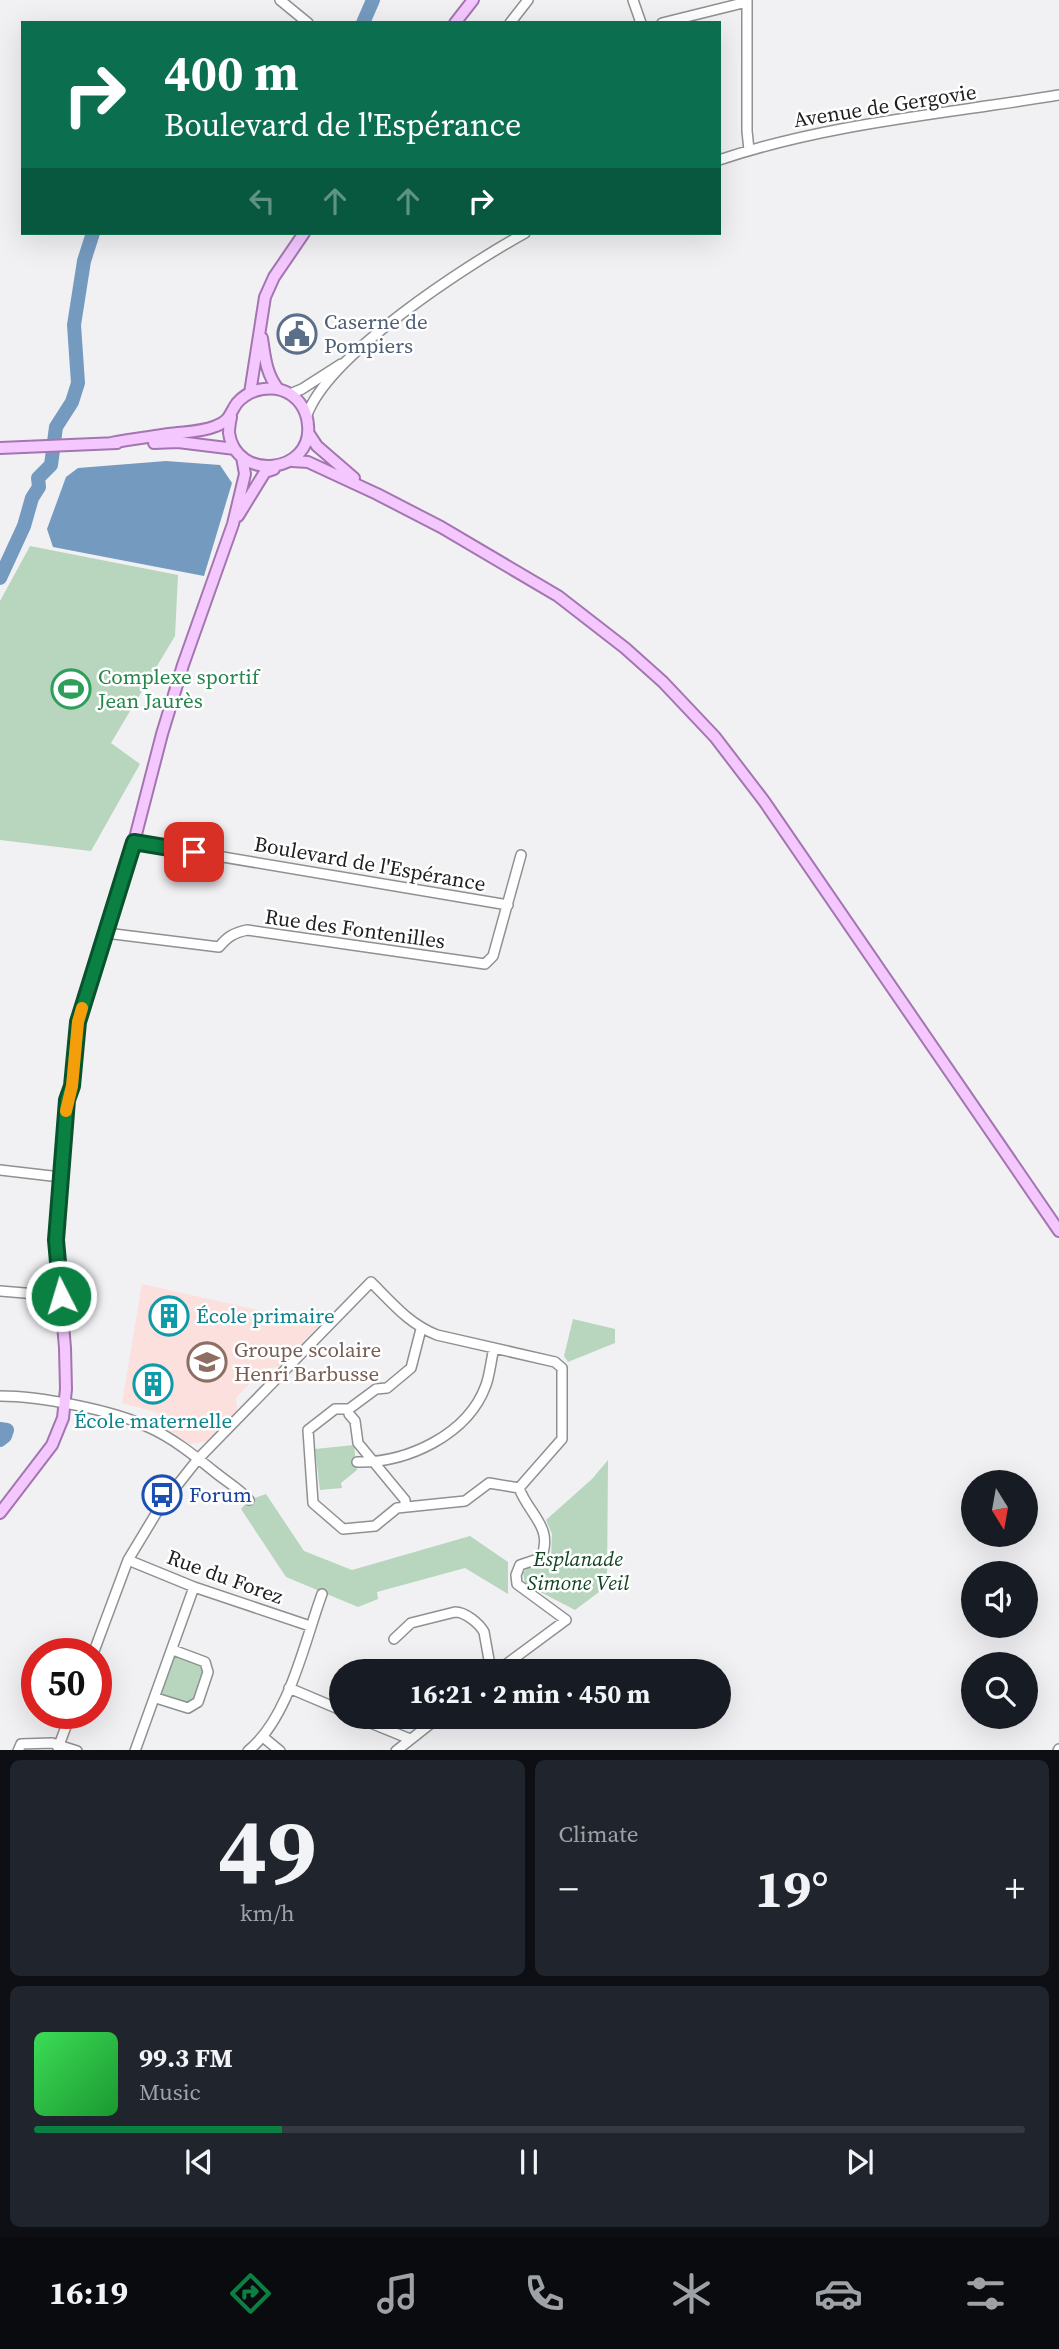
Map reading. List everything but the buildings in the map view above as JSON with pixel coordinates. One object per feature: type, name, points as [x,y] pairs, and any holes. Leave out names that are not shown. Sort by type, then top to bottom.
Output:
[{"type":"main road","points":[[456,21],[472,0]]},
{"type":"main road","points":[[250,393],[265,297],[274,277],[302,235]]},
{"type":"main road","points":[[260,318],[265,364],[278,389]]},
{"type":"main road","points":[[0,1513],[52,1445],[59,1431],[65,1405],[65,1348],[56,1240],[67,1100],[72,1086],[78,1022],[134,842],[162,734],[233,524],[245,474],[229,433],[230,417],[237,403],[250,393],[264,388],[278,389],[290,394],[300,403],[307,415],[309,434],[317,446],[377,494]]},
{"type":"main road","points":[[111,443],[202,430],[218,425],[230,417]]},
{"type":"main road","points":[[292,461],[303,449],[309,434]]},
{"type":"main road","points":[[0,448],[178,442],[238,453],[256,466],[277,467]]},
{"type":"main road","points":[[233,524],[265,472],[292,461],[308,462],[377,494],[495,557],[558,596],[625,648],[663,682],[699,720],[764,801],[1059,1231]]},
{"type":"street","points":[[280,0],[306,21]]},
{"type":"street","points":[[512,21],[528,0]]},
{"type":"street","points":[[632,0],[640,21]]},
{"type":"street","points":[[670,21],[747,1],[749,150]]},
{"type":"street","name":"Avenue de Gergovie","points":[[721,159],[838,129],[1059,95]]},
{"type":"street","points":[[307,415],[312,400],[354,355],[396,319],[453,275],[522,235]]},
{"type":"street","points":[[290,394],[354,355]]},
{"type":"street","name":"Boulevard de l'Espérance","points":[[134,842],[508,905],[522,855]]},
{"type":"street","name":"Rue des Fontenilles","points":[[106,933],[219,947],[234,933],[247,930],[480,965],[493,956],[508,905]]},
{"type":"street","points":[[0,1170],[61,1177]]},
{"type":"street","points":[[99,1638],[128,1560],[151,1520],[198,1459],[371,1282],[421,1329],[555,1362],[562,1368],[562,1439],[519,1488]]},
{"type":"street","points":[[0,1292],[61,1296]]},
{"type":"street","points":[[421,1329],[411,1368],[387,1388],[376,1389],[349,1409],[335,1409],[307,1433],[313,1503],[343,1529],[375,1526],[397,1508],[465,1501],[489,1483],[519,1488]]},
{"type":"street","points":[[358,1462],[376,1463],[434,1445],[472,1412],[486,1386],[494,1348]]},
{"type":"street","points":[[0,1396],[30,1398],[65,1405],[148,1427],[198,1459],[250,1500]]},
{"type":"street","points":[[349,1409],[349,1414],[355,1421],[358,1443],[405,1500],[405,1507]]},
{"type":"street","points":[[512,1659],[566,1620],[517,1584],[516,1569],[541,1558],[546,1539],[544,1530],[523,1499],[519,1488]]},
{"type":"street","name":"Rue du Forez","points":[[128,1560],[194,1587],[310,1626]]},
{"type":"street","points":[[135,1750],[194,1587]]},
{"type":"street","points":[[249,1750],[264,1737],[280,1710],[323,1594]]},
{"type":"street","points":[[394,1639],[411,1623],[461,1612],[481,1626],[488,1659]]},
{"type":"street","points":[[156,1698],[188,1708],[198,1702],[208,1672],[205,1662],[173,1650]]},
{"type":"street","points":[[289,1688],[329,1705]]},
{"type":"street","points":[[18,1750],[21,1744],[25,1743],[44,1743],[58,1748],[65,1729]]},
{"type":"street","points":[[385,1729],[410,1739]]},
{"type":"street","points":[[397,1750],[423,1729]]},
{"type":"street","points":[[264,1737],[278,1750]]},
{"type":"shaded area","name":"Groupe scolaire Henri Barbusse","points":[[142,1284],[320,1324],[279,1367],[263,1369],[236,1398],[237,1411],[210,1441],[190,1444],[160,1425],[158,1413],[122,1403]]},
{"type":"green space","name":"Complexe sportif Jean Jaurès","points":[[30,546],[178,575],[175,636],[111,743],[140,764],[91,851],[0,840],[0,601]]},
{"type":"green space","points":[[573,1319],[615,1329],[615,1343],[568,1362],[564,1356]]},
{"type":"green space","points":[[354,1445],[357,1470],[341,1483],[342,1488],[320,1490],[315,1449]]},
{"type":"green space","name":"Esplanade Simone Veil","points":[[608,1460],[607,1586],[575,1610],[525,1584],[523,1573],[527,1568],[551,1559],[552,1534],[546,1520],[592,1479]]},
{"type":"green space","points":[[266,1494],[304,1551],[352,1570],[470,1536],[508,1562],[508,1594],[465,1568],[377,1592],[378,1599],[358,1607],[286,1577],[241,1509],[249,1500]]},
{"type":"green space","points":[[173,1650],[205,1662],[208,1672],[198,1702],[188,1708],[156,1698]]},
{"type":"water","points":[[166,461],[220,465],[232,483],[204,576],[53,547],[47,529],[66,477],[78,468]]},
{"type":"waterway","points":[[364,21],[373,0]]},
{"type":"waterway","points":[[0,578],[24,526],[32,498],[39,487],[38,478],[51,465],[56,427],[72,402],[78,383],[74,325],[84,261],[92,235]]},
{"type":"waterway","points":[[0,1429],[7,1430],[0,1440]]},
{"type":"slow traffic","points":[[66,1111],[82,1008]]},
{"type":"place","name":"Caserne de Pompiers","points":[[297,334]]},
{"type":"place","name":"Complexe sportif Jean Jaurès","points":[[71,689]]},
{"type":"place","name":"École primaire","points":[[169,1316]]},
{"type":"place","name":"Groupe scolaire Henri Barbusse","points":[[207,1362]]},
{"type":"place","name":"École maternelle","points":[[153,1384]]},
{"type":"place","name":"Forum","points":[[162,1495]]},
{"type":"route","points":[[61,1296],[56,1240],[57,1214],[67,1100],[72,1086],[78,1022],[134,842],[194,852]]}]
